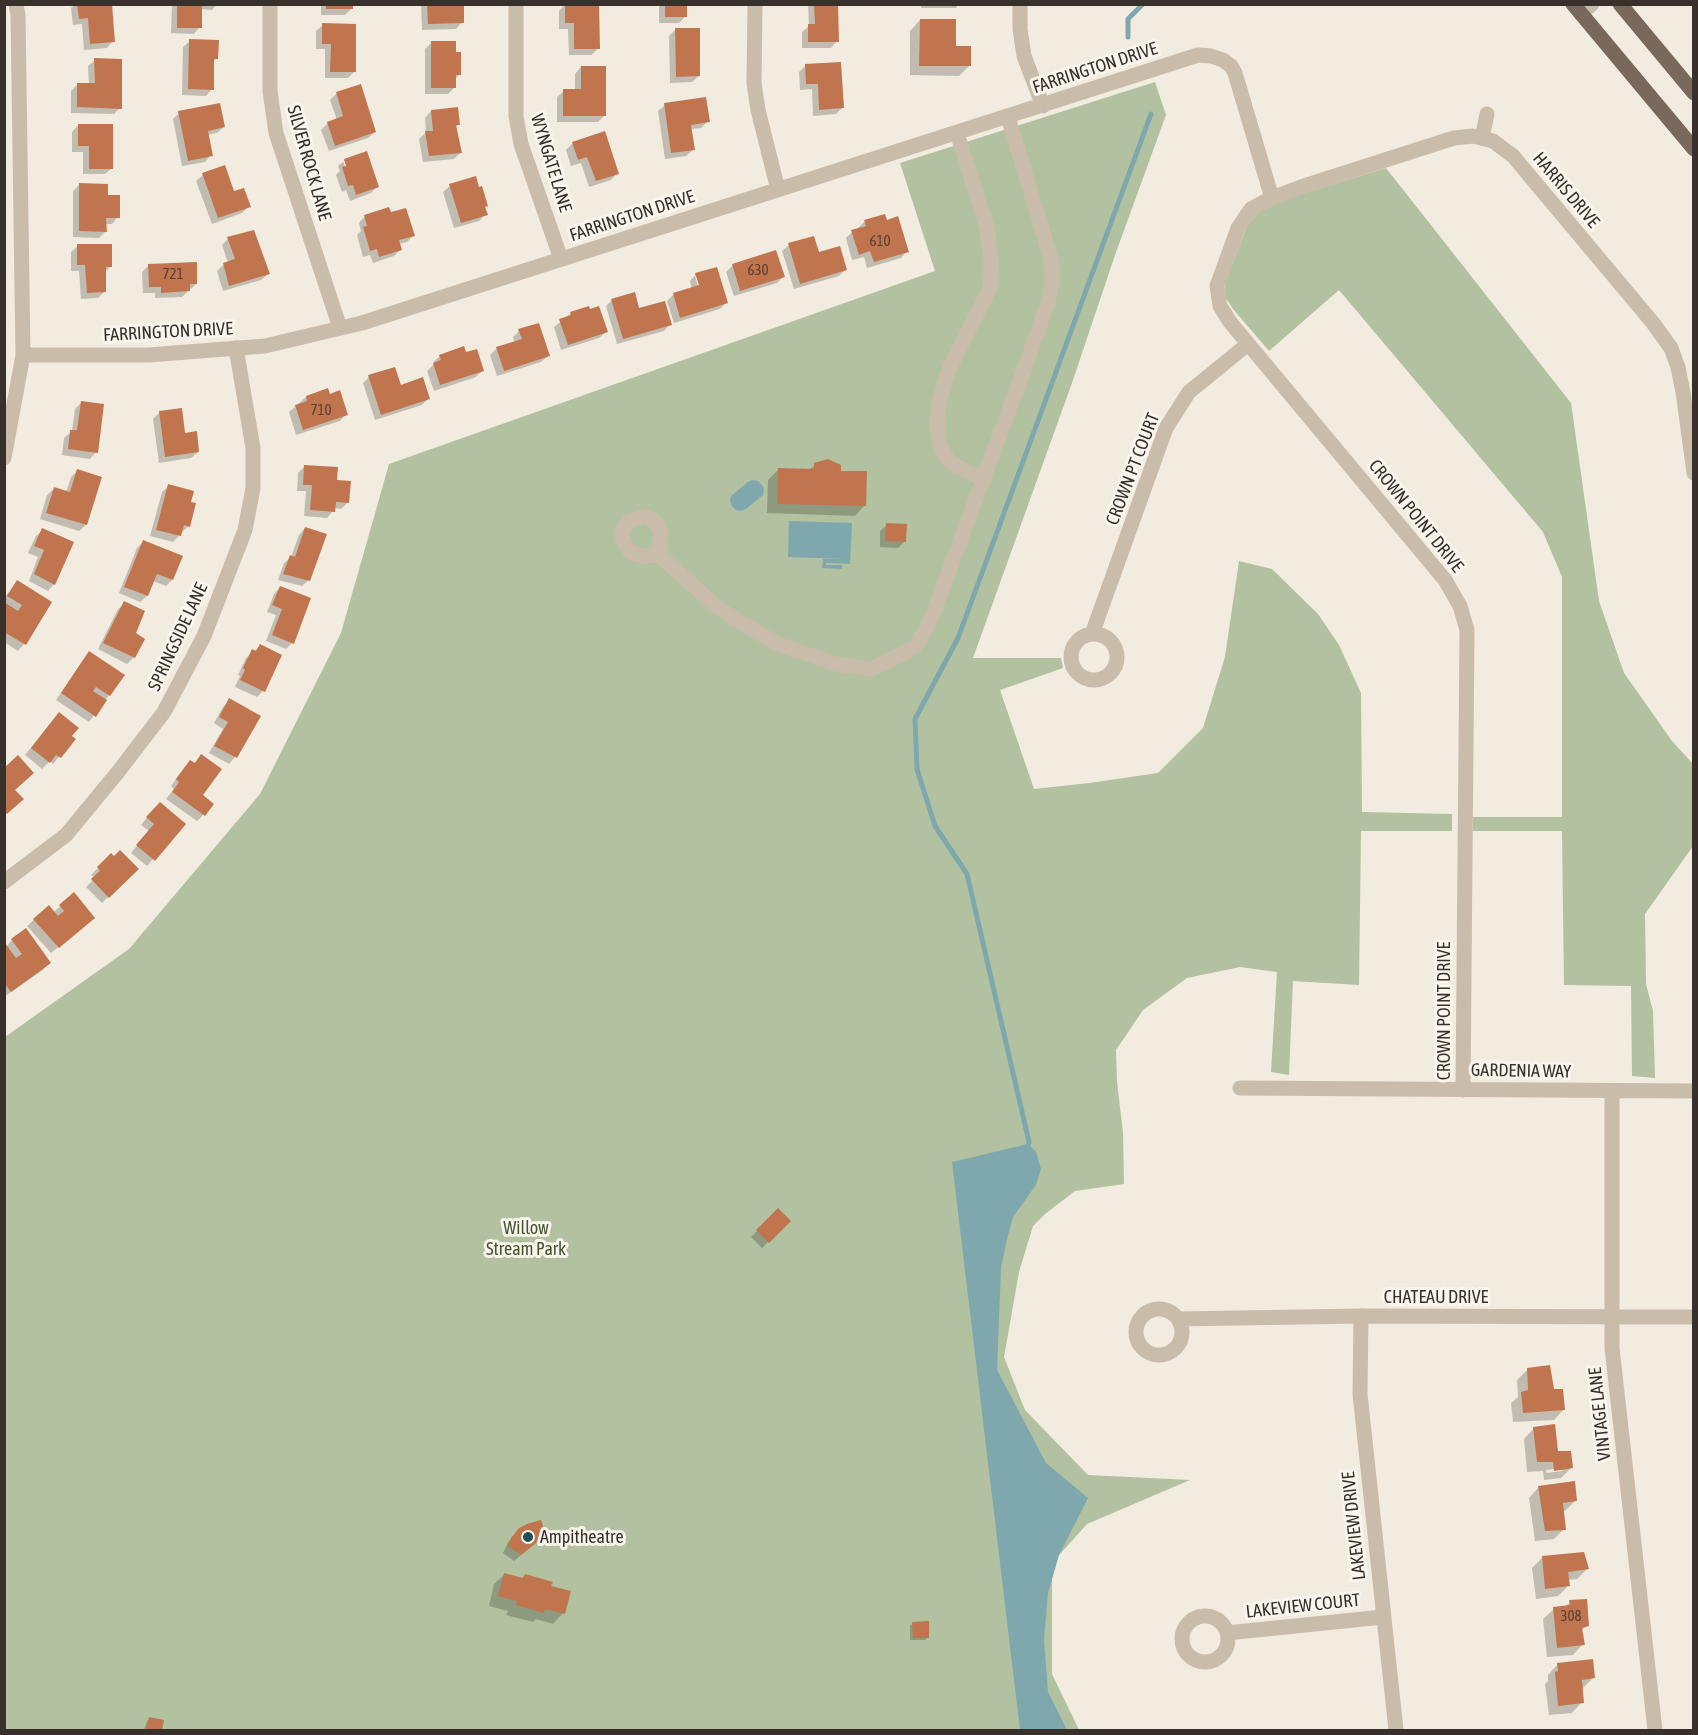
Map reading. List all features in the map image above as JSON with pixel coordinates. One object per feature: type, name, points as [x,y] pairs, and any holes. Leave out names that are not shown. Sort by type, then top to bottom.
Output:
[{"type":"main road","points":[[1620,4],[1694,93]]},
{"type":"main road","points":[[1582,8],[1694,149]]},
{"type":"street","points":[[4,458],[23,355],[18,27],[15,4]]},
{"type":"street","name":"SILVER ROCK LANE","points":[[270,4],[270,91],[276,133],[340,328]]},
{"type":"street","name":"WYNGATE LANE","points":[[516,4],[516,116],[521,144],[561,259]]},
{"type":"street","points":[[755,4],[754,83],[758,110],[778,190]]},
{"type":"street","points":[[1020,4],[1020,29],[1024,57],[1043,106]]},
{"type":"street","name":"FARRINGTON DRIVE","points":[[23,355],[148,355],[265,346],[362,323],[1197,55],[1223,60],[1231,66],[1235,73],[1272,198]]},
{"type":"street","points":[[1482,138],[1486,114]]},
{"type":"street","points":[[659,555],[717,607],[778,644],[840,665],[872,669],[916,645],[930,622],[1048,302],[1052,284],[1052,260],[1008,117]]},
{"type":"street","points":[[957,133],[987,228],[991,262],[990,288],[950,369],[939,402],[937,425],[940,446],[948,460],[983,479]]},
{"type":"street","name":"HARRIS DRIVE","points":[[1272,198],[1454,138],[1473,136],[1493,141],[1513,156],[1653,323],[1671,348],[1683,392],[1694,473]]},
{"type":"street","name":"CROWN POINT DRIVE","points":[[1272,198],[1251,209],[1239,228],[1217,286],[1220,306],[1248,344],[1445,580],[1460,606],[1467,630],[1463,1090]]},
{"type":"street","name":"CROWN PT COURT","points":[[1092,634],[1166,428],[1189,392],[1248,344]]},
{"type":"street","name":"SPRINGSIDE LANE","points":[[4,882],[66,835],[118,772],[164,712],[204,636],[245,530],[253,488],[254,448],[236,348]]},
{"type":"street","name":"GARDENIA WAY","points":[[1240,1088],[1694,1091]]},
{"type":"street","name":"VINTAGE LANE","points":[[1612,1091],[1612,1348],[1655,1731]]},
{"type":"street","name":"CHATEAU DRIVE","points":[[1178,1319],[1361,1316],[1694,1317]]},
{"type":"street","name":"LAKEVIEW DRIVE","points":[[1361,1316],[1360,1394],[1396,1731]]},
{"type":"street","name":"LAKEVIEW COURT","points":[[1227,1633],[1383,1617]]},
{"type":"green space","name":"Willow Stream Park","points":[[1155,82],[1166,115],[973,658],[1061,658],[1063,668],[1000,690],[1034,789],[1158,773],[1203,728],[1225,657],[1239,561],[1272,569],[1318,614],[1339,645],[1361,693],[1362,812],[1452,814],[1452,831],[1361,831],[1359,985],[1293,981],[1289,1075],[1271,1072],[1277,972],[1240,967],[1187,978],[1143,1010],[1116,1050],[1123,1133],[1124,1184],[1075,1191],[1033,1226],[1019,1272],[1004,1357],[1025,1410],[1088,1475],[1190,1480],[1087,1524],[1052,1563],[1052,1674],[1079,1730],[5,1730],[5,1037],[129,949],[260,794],[341,633],[389,464],[935,271],[900,163]]},
{"type":"green space","points":[[1386,168],[1571,403],[1599,601],[1624,673],[1672,741],[1693,764],[1693,846],[1645,914],[1646,984],[1653,1011],[1655,1078],[1632,1076],[1631,986],[1564,985],[1562,831],[1473,831],[1473,817],[1562,817],[1562,577],[1543,532],[1339,290],[1269,351],[1226,298],[1226,281],[1247,226],[1258,213],[1279,201]]},
{"type":"water","points":[[753,480],[762,485],[763,495],[746,509],[736,510],[730,501],[731,496]]},
{"type":"water","points":[[789,521],[852,523],[850,564],[826,563],[826,565],[842,565],[842,569],[822,568],[823,559],[846,559],[788,557]]},
{"type":"water","points":[[1028,1144],[1036,1152],[1041,1169],[1036,1185],[1013,1217],[1008,1235],[1001,1268],[997,1370],[1046,1463],[1088,1498],[1059,1555],[1048,1593],[1044,1640],[1048,1692],[1067,1730],[1020,1730],[952,1162]]},
{"type":"building","points":[[77,4],[112,4],[115,42],[90,44],[88,18],[79,19]]},
{"type":"building","points":[[177,4],[202,4],[202,28],[177,28]]},
{"type":"building","points":[[326,4],[353,4],[353,9],[326,9]]},
{"type":"building","points":[[427,4],[464,4],[464,23],[428,24]]},
{"type":"building","points":[[565,4],[599,4],[600,49],[574,49],[574,23],[565,23]]},
{"type":"building","points":[[665,4],[687,4],[687,17],[665,17]]},
{"type":"building","points":[[814,4],[838,4],[839,42],[808,42],[808,24],[815,24]]},
{"type":"building","points":[[920,19],[956,19],[956,46],[971,46],[971,66],[919,66]]},
{"type":"building","points":[[322,23],[356,24],[356,72],[330,72],[331,44],[322,44]]},
{"type":"building","points":[[675,28],[700,28],[700,76],[676,77]]},
{"type":"building","points":[[189,39],[219,40],[218,59],[214,59],[214,90],[188,89]]},
{"type":"building","points":[[431,41],[456,41],[456,52],[461,52],[461,75],[456,75],[456,88],[431,88]]},
{"type":"building","points":[[94,58],[122,59],[122,109],[77,107],[77,83],[95,83]]},
{"type":"building","points":[[841,62],[844,108],[819,110],[818,84],[806,84],[805,64]]},
{"type":"building","points":[[581,66],[606,66],[606,116],[563,116],[563,89],[581,89]]},
{"type":"building","points":[[361,84],[376,132],[335,146],[327,122],[343,116],[336,92]]},
{"type":"building","points":[[706,97],[710,122],[691,125],[695,150],[671,153],[664,103]]},
{"type":"building","points":[[220,103],[225,127],[208,131],[213,156],[188,161],[178,111]]},
{"type":"building","points":[[458,107],[460,125],[456,125],[462,153],[429,156],[425,131],[433,131],[431,110]]},
{"type":"building","points":[[78,124],[113,124],[113,169],[89,169],[89,146],[78,146]]},
{"type":"building","points":[[605,131],[619,174],[596,181],[587,157],[578,160],[572,142]]},
{"type":"building","points":[[367,151],[379,187],[356,195],[353,185],[348,186],[342,167],[346,166],[344,159]]},
{"type":"building","points":[[225,165],[234,191],[244,188],[251,207],[218,218],[202,173]]},
{"type":"building","points":[[476,176],[479,187],[482,186],[488,206],[485,207],[488,215],[461,223],[449,184]]},
{"type":"building","points":[[79,183],[108,184],[108,195],[120,195],[120,218],[106,218],[107,232],[79,231]]},
{"type":"building","points":[[389,207],[391,212],[406,208],[415,236],[399,240],[402,250],[379,257],[377,249],[370,251],[363,227],[367,226],[364,215]]},
{"type":"building","points":[[885,214],[887,220],[898,216],[909,252],[874,262],[870,251],[859,255],[851,230],[866,226],[864,220]]},
{"type":"building","points":[[254,230],[270,274],[229,286],[223,263],[235,259],[227,237]]},
{"type":"building","points":[[814,236],[819,252],[840,246],[847,270],[800,284],[788,243]]},
{"type":"building","points":[[77,244],[112,244],[112,267],[106,267],[106,292],[87,293],[85,265],[77,265]]},
{"type":"building","points":[[776,250],[785,277],[740,291],[732,264]]},
{"type":"building","points":[[197,262],[197,284],[190,284],[190,291],[161,293],[161,287],[149,287],[148,264]]},
{"type":"building","points":[[717,267],[728,303],[680,318],[673,293],[699,285],[695,273]]},
{"type":"building","points":[[635,292],[639,308],[665,301],[672,325],[623,339],[611,299]]},
{"type":"building","points":[[589,306],[590,309],[599,306],[608,332],[568,345],[559,319],[571,315],[570,312]]},
{"type":"building","points":[[539,323],[550,356],[504,371],[496,347],[522,339],[518,329]]},
{"type":"building","points":[[464,346],[466,352],[477,349],[484,371],[440,385],[433,363],[441,360],[439,355]]},
{"type":"building","points":[[395,367],[401,385],[423,377],[430,399],[381,415],[368,375]]},
{"type":"building","points":[[328,388],[330,394],[340,390],[348,415],[303,430],[295,405],[307,401],[306,396]]},
{"type":"building","points":[[81,401],[104,404],[98,453],[68,449],[70,430],[77,430]]},
{"type":"building","points":[[182,408],[185,433],[197,431],[199,452],[165,457],[159,411]]},
{"type":"building","points":[[828,459],[841,465],[841,471],[867,471],[866,506],[777,504],[778,468],[814,469],[814,463]]},
{"type":"building","points":[[304,465],[338,467],[337,480],[351,481],[349,503],[336,502],[335,512],[310,510],[312,485],[303,485]]},
{"type":"building","points":[[77,469],[102,477],[87,525],[46,513],[54,487],[70,492]]},
{"type":"building","points":[[168,484],[194,491],[191,502],[196,503],[190,527],[184,525],[181,536],[156,530]]},
{"type":"building","points":[[886,523],[907,524],[906,542],[885,541]]},
{"type":"building","points":[[305,527],[327,534],[310,581],[283,574],[290,555],[295,557]]},
{"type":"building","points":[[42,528],[74,542],[55,585],[34,574],[44,550],[34,546]]},
{"type":"building","points":[[143,540],[183,556],[173,580],[157,574],[148,596],[124,587]]},
{"type":"building","points":[[17,580],[52,602],[26,645],[4,632],[4,602],[18,611],[22,605],[7,596]]},
{"type":"building","points":[[280,586],[311,598],[294,644],[272,635],[282,609],[272,605]]},
{"type":"building","points":[[124,601],[145,611],[136,633],[145,639],[135,658],[103,643]]},
{"type":"building","points":[[260,644],[282,655],[265,692],[240,680],[252,649],[256,651]]},
{"type":"building","points":[[89,651],[125,675],[110,696],[96,687],[93,691],[107,700],[96,717],[61,693]]},
{"type":"building","points":[[229,698],[261,716],[237,758],[214,746],[228,722],[219,717]]},
{"type":"building","points":[[59,712],[79,728],[72,736],[76,739],[61,758],[56,755],[50,763],[31,748]]},
{"type":"building","points":[[201,754],[222,769],[203,795],[214,804],[205,816],[172,792],[179,782],[176,779],[190,760],[195,763]]},
{"type":"building","points":[[18,755],[34,773],[15,790],[24,799],[7,814],[4,811],[4,768]]},
{"type":"building","points":[[160,802],[186,824],[155,861],[136,845],[154,824],[146,817]]},
{"type":"building","points":[[120,850],[139,869],[109,898],[91,879],[100,871],[97,867],[111,853],[114,856]]},
{"type":"building","points":[[74,892],[95,918],[59,948],[33,919],[49,905],[58,916],[64,911],[59,905]]},
{"type":"building","points":[[26,928],[51,963],[11,992],[5,984],[5,943],[16,958],[22,954],[11,939]]},
{"type":"building","points":[[778,1208],[791,1221],[769,1243],[756,1230]]},
{"type":"building","points":[[1550,1365],[1554,1389],[1563,1389],[1565,1410],[1523,1413],[1521,1392],[1528,1390],[1527,1368]]},
{"type":"building","points":[[1555,1424],[1558,1451],[1571,1451],[1573,1468],[1554,1471],[1553,1462],[1537,1462],[1533,1427]]},
{"type":"building","points":[[1575,1481],[1577,1501],[1563,1503],[1566,1530],[1545,1531],[1538,1486]]},
{"type":"building","name":"Ampitheatre","points":[[541,1520],[546,1535],[521,1555],[508,1546],[519,1528]]},
{"type":"building","points":[[1584,1552],[1589,1569],[1568,1572],[1570,1586],[1545,1589],[1542,1556]]},
{"type":"building","points":[[504,1573],[523,1578],[525,1574],[553,1582],[551,1586],[571,1591],[565,1614],[545,1609],[544,1613],[516,1605],[517,1601],[498,1596]]},
{"type":"building","points":[[1587,1599],[1589,1626],[1582,1628],[1585,1645],[1557,1648],[1553,1607],[1570,1605],[1569,1600]]},
{"type":"building","points":[[929,1621],[929,1638],[913,1638],[912,1622]]},
{"type":"building","points":[[1593,1659],[1595,1678],[1582,1680],[1584,1703],[1558,1706],[1555,1672],[1558,1671],[1557,1663]]},
{"type":"building","points":[[149,1717],[164,1720],[162,1730],[146,1730]]},
{"type":"waterway","points":[[1128,37],[1128,19],[1143,4]]},
{"type":"waterway","points":[[1027,1149],[1029,1142],[967,874],[935,826],[917,769],[915,719],[958,638],[1151,114]]},
{"type":"place","name":"Ampitheatre","points":[[528,1537]]}]
